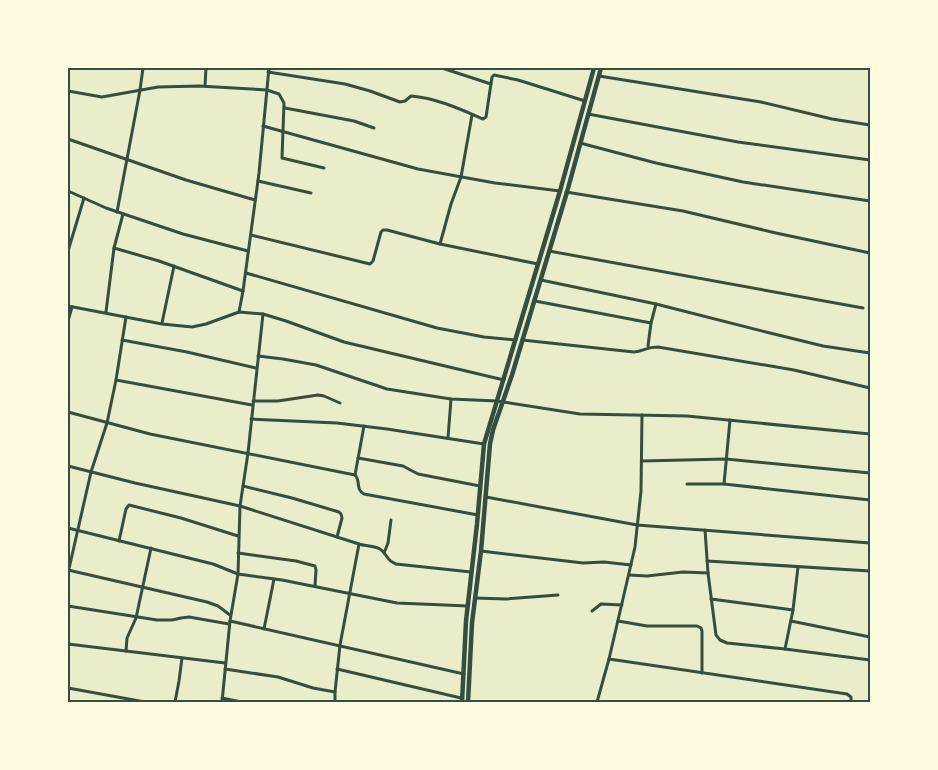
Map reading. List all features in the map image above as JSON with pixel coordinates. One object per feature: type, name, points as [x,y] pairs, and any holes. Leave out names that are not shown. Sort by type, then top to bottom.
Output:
[{"type":"main road","points":[[464,701],[481,551],[490,444],[594,68]]},
{"type":"main road","points":[[464,701],[464,657],[484,444],[500,402],[504,380],[534,300],[601,68]]},
{"type":"street","points":[[117,212],[143,68]]},
{"type":"street","points":[[205,86],[206,68]]},
{"type":"street","points":[[442,68],[491,84]]},
{"type":"street","points":[[239,312],[258,182],[269,70],[345,84],[400,102],[411,96],[428,99],[483,119],[494,75],[585,100]]},
{"type":"street","points":[[599,76],[771,103],[831,119],[870,125]]},
{"type":"street","points":[[68,91],[102,97],[158,87],[205,86],[267,90],[279,94],[284,103],[282,158],[324,168]]},
{"type":"street","points":[[285,108],[354,121],[374,128]]},
{"type":"street","points":[[440,244],[461,177],[472,114]]},
{"type":"street","points":[[588,114],[738,142],[870,160]]},
{"type":"street","points":[[263,126],[418,169],[683,211],[870,253]]},
{"type":"street","points":[[68,139],[186,180],[255,200]]},
{"type":"street","points":[[580,143],[743,182],[870,201]]},
{"type":"street","points":[[258,182],[311,193]]},
{"type":"street","points":[[68,191],[117,212],[183,234],[249,251]]},
{"type":"street","points":[[68,251],[84,198]]},
{"type":"street","points":[[106,313],[114,248],[123,214]]},
{"type":"street","points":[[251,235],[370,264],[374,261],[381,232],[385,230],[440,244],[539,264]]},
{"type":"street","points":[[114,248],[174,266],[243,291]]},
{"type":"street","points":[[549,251],[863,308]]},
{"type":"street","points":[[162,324],[174,266]]},
{"type":"street","points":[[246,273],[437,328],[484,337],[634,352],[641,352],[648,347],[658,347],[794,370],[870,388]]},
{"type":"street","points":[[539,280],[656,304],[823,346],[870,353]]},
{"type":"street","points":[[534,300],[651,323]]},
{"type":"street","points":[[648,347],[656,304]]},
{"type":"street","points":[[68,321],[70,306],[162,324],[192,327],[239,312],[263,314],[344,342],[504,380]]},
{"type":"street","points":[[241,702],[222,700],[230,622],[238,574],[240,507],[263,314]]},
{"type":"street","points":[[126,317],[107,423],[91,472],[68,572],[142,586],[214,604],[231,615]]},
{"type":"street","points":[[122,339],[256,368]]},
{"type":"street","points":[[258,356],[316,365],[387,389],[451,399],[500,402],[580,414],[730,420],[870,434]]},
{"type":"street","points":[[116,380],[252,403],[318,395],[340,403]]},
{"type":"street","points":[[448,438],[451,399]]},
{"type":"street","points":[[68,412],[184,442],[355,476]]},
{"type":"street","points":[[597,702],[629,575],[638,525],[642,415]]},
{"type":"street","points":[[251,419],[327,422],[484,444]]},
{"type":"street","points":[[724,484],[730,420]]},
{"type":"street","points":[[364,426],[355,476],[358,480],[358,489],[364,494],[478,516]]},
{"type":"street","points":[[358,458],[404,466],[418,474],[480,486]]},
{"type":"street","points":[[642,461],[726,459],[870,473]]},
{"type":"street","points":[[68,466],[240,507],[381,550],[390,562],[396,564],[472,572]]},
{"type":"street","points":[[687,484],[724,484],[870,500]]},
{"type":"street","points":[[243,486],[339,512],[342,518],[337,537]]},
{"type":"street","points":[[486,497],[638,525],[870,543]]},
{"type":"street","points":[[119,541],[126,509],[129,505],[181,518],[239,537]]},
{"type":"street","points":[[384,553],[388,543],[391,520]]},
{"type":"street","points":[[68,528],[213,564],[238,574],[315,586],[397,603],[468,606]]},
{"type":"street","points":[[705,530],[711,599],[716,635],[720,640],[727,643],[870,660]]},
{"type":"street","points":[[335,702],[340,645],[359,544]]},
{"type":"street","points":[[126,651],[129,631],[136,618],[151,548]]},
{"type":"street","points":[[481,551],[631,566]]},
{"type":"street","points":[[238,553],[315,566],[315,586]]},
{"type":"street","points":[[707,561],[870,571]]},
{"type":"street","points":[[785,649],[798,567]]},
{"type":"street","points":[[629,575],[708,573]]},
{"type":"street","points":[[264,628],[274,579]]},
{"type":"street","points":[[475,598],[506,599],[558,595]]},
{"type":"street","points":[[711,599],[793,610]]},
{"type":"street","points":[[592,611],[601,604],[622,605]]},
{"type":"street","points":[[68,606],[165,621],[189,618],[230,622],[464,674]]},
{"type":"street","points":[[618,621],[647,626],[697,626],[702,631],[702,673]]},
{"type":"street","points":[[791,621],[870,637]]},
{"type":"street","points":[[68,644],[225,663]]},
{"type":"street","points":[[175,702],[182,658]]},
{"type":"street","points":[[609,659],[848,694],[851,702]]},
{"type":"street","points":[[225,669],[271,676],[312,688],[336,692]]},
{"type":"street","points":[[337,669],[464,701]]},
{"type":"street","points":[[68,688],[145,702]]}]
